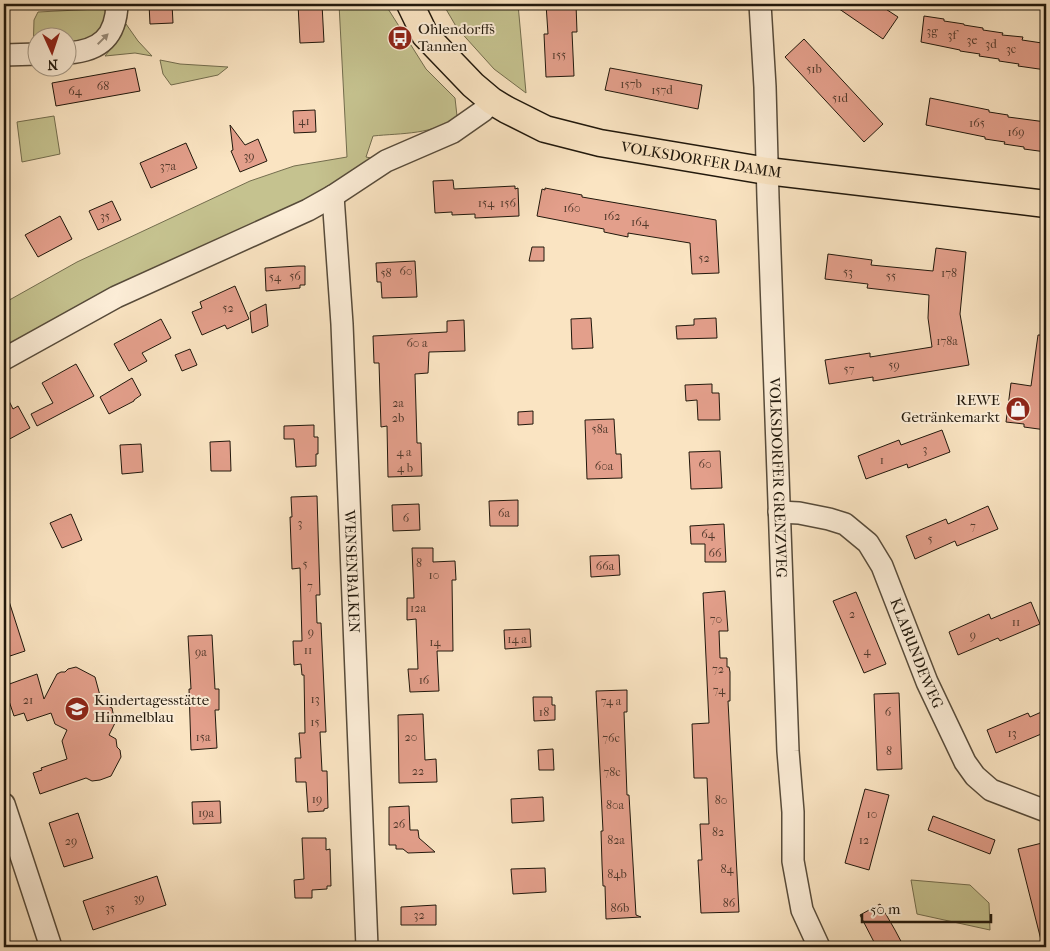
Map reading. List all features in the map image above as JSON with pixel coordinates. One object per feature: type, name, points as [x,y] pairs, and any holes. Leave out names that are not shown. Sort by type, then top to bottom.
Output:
[{"type":"main road","name":"VOLKSDORFER DAMM","points":[[410,4],[432,43],[473,85],[492,101],[545,129],[634,149],[767,171],[1046,204]]},
{"type":"street","points":[[78,52],[89,50],[106,39],[115,23],[117,4]]},
{"type":"street","name":"VOLKSDORFER GRENZWEG","points":[[760,4],[765,87],[788,751],[793,812],[793,861],[802,910],[819,947]]},
{"type":"street","points":[[4,55],[28,54]]},
{"type":"street","points":[[4,359],[123,294],[308,210],[386,161],[453,132],[483,111],[492,101]]},
{"type":"street","name":"WENSENBALKEN","points":[[333,196],[342,324],[367,947]]},
{"type":"street","name":"KLABUNDEWEG","points":[[779,512],[807,514],[845,524],[868,543],[882,566],[934,698],[969,769],[991,790],[1046,811]]},
{"type":"street","points":[[4,804],[52,947]]},
{"type":"shaded area","points":[[339,4],[385,4],[426,69],[455,98],[457,116],[439,127],[428,130],[373,136],[366,157],[386,161],[4,359],[4,303],[77,262],[250,181],[294,166],[347,157]]},
{"type":"shaded area","points":[[443,4],[518,4],[526,93],[494,69],[457,28]]},
{"type":"shaded area","points":[[117,8],[115,23],[78,47],[78,28],[34,28],[34,20],[38,12]]},
{"type":"shaded area","points":[[126,24],[152,56],[135,53],[105,56],[117,41]]},
{"type":"shaded area","points":[[160,60],[180,64],[228,67],[218,75],[171,85],[163,74]]},
{"type":"shaded area","points":[[54,116],[60,154],[22,162],[17,122]]},
{"type":"shaded area","points":[[911,880],[970,885],[989,903],[990,930],[917,914]]},
{"type":"building","points":[[149,4],[172,4],[173,23],[150,24]]},
{"type":"building","points":[[298,4],[322,4],[324,42],[300,43]]},
{"type":"building","points":[[546,4],[576,4],[577,32],[572,32],[574,76],[546,77],[544,34],[548,34]]},
{"type":"building","points":[[832,4],[878,4],[898,17],[883,39]]},
{"type":"building","points":[[924,16],[983,28],[983,30],[1003,33],[1002,35],[1023,37],[1022,40],[1042,43],[1042,46],[1046,46],[1046,70],[1018,66],[1019,64],[979,56],[980,54],[921,42]]},
{"type":"building","points":[[804,39],[883,124],[864,142],[785,57]]},
{"type":"building","points":[[135,68],[140,91],[56,106],[52,83]]},
{"type":"building","points":[[610,68],[702,85],[698,109],[605,90]]},
{"type":"building","points":[[930,98],[989,110],[989,112],[1008,115],[1008,117],[1046,122],[1046,152],[1024,149],[1024,147],[1004,144],[1005,142],[985,139],[985,137],[926,125]]},
{"type":"building","points":[[315,110],[316,132],[294,133],[293,111]]},
{"type":"building","points":[[230,125],[245,145],[258,139],[267,161],[240,172],[231,151],[233,150]]},
{"type":"building","points":[[186,143],[197,168],[151,188],[140,163]]},
{"type":"building","points":[[453,180],[454,189],[515,186],[515,189],[518,188],[519,216],[475,218],[475,214],[452,215],[452,212],[435,213],[433,181]]},
{"type":"building","points":[[545,188],[582,195],[582,197],[716,220],[719,273],[692,274],[690,243],[628,233],[628,237],[604,232],[604,229],[537,216],[542,189],[545,190]]},
{"type":"building","points":[[112,201],[121,220],[98,230],[89,211]]},
{"type":"building","points":[[60,216],[72,239],[38,257],[25,235]]},
{"type":"building","points":[[532,247],[544,247],[544,261],[529,261]]},
{"type":"building","points":[[936,248],[966,252],[960,314],[969,365],[873,381],[873,377],[829,384],[825,360],[870,353],[870,357],[932,347],[928,318],[929,295],[867,288],[868,284],[825,279],[828,254],[872,260],[871,265],[933,271]]},
{"type":"building","points":[[415,261],[417,297],[382,298],[381,282],[377,282],[376,263]]},
{"type":"building","points":[[305,266],[305,285],[300,285],[300,288],[266,291],[265,268]]},
{"type":"building","points":[[235,286],[249,319],[227,329],[225,325],[202,335],[192,312],[202,308],[200,302]]},
{"type":"building","points":[[266,304],[268,326],[252,333],[250,312]]},
{"type":"building","points":[[591,318],[593,348],[572,349],[571,319]]},
{"type":"building","points":[[716,318],[717,338],[677,339],[676,326],[694,325],[694,319]]},
{"type":"building","points":[[161,319],[171,338],[142,353],[147,361],[129,371],[114,344]]},
{"type":"building","points":[[464,320],[465,351],[429,352],[428,373],[415,374],[417,443],[421,443],[422,476],[388,477],[387,426],[381,427],[379,363],[374,363],[373,336],[447,332],[447,321]]},
{"type":"building","points":[[1038,335],[1046,335],[1046,430],[1024,427],[1024,424],[1006,422],[1011,383],[1031,386]]},
{"type":"building","points":[[190,349],[197,365],[182,371],[175,355]]},
{"type":"building","points":[[76,364],[94,396],[37,426],[31,414],[53,403],[42,383]]},
{"type":"building","points":[[132,378],[141,395],[134,401],[109,414],[100,397]]},
{"type":"building","points":[[712,384],[712,393],[719,393],[720,420],[698,420],[697,400],[686,401],[685,385]]},
{"type":"building","points":[[4,391],[13,409],[18,406],[30,428],[4,442]]},
{"type":"building","points":[[533,411],[533,424],[518,425],[518,412]]},
{"type":"building","points":[[614,419],[616,454],[621,454],[622,478],[587,479],[585,420]]},
{"type":"building","points":[[314,425],[314,437],[318,437],[316,466],[296,467],[294,439],[284,439],[284,426]]},
{"type":"building","points":[[942,430],[950,452],[908,468],[907,464],[866,479],[858,456],[899,440],[901,445]]},
{"type":"building","points":[[230,441],[231,471],[211,471],[210,442]]},
{"type":"building","points":[[141,444],[143,472],[122,474],[120,445]]},
{"type":"building","points":[[720,451],[722,488],[691,489],[689,452]]},
{"type":"building","points":[[317,496],[320,595],[316,595],[317,623],[321,623],[326,732],[320,732],[322,771],[327,771],[328,808],[324,809],[324,811],[308,812],[306,782],[296,782],[295,758],[301,758],[299,733],[305,733],[304,675],[302,675],[301,664],[294,665],[293,641],[302,641],[300,568],[292,569],[290,517],[292,517],[291,497]]},
{"type":"building","points":[[518,500],[518,526],[490,526],[489,501]]},
{"type":"building","points":[[419,504],[420,530],[393,531],[392,505]]},
{"type":"building","points":[[988,506],[998,529],[957,546],[955,541],[915,559],[906,536],[946,519],[948,524]]},
{"type":"building","points":[[71,514],[82,540],[62,548],[50,523]]},
{"type":"building","points":[[724,524],[726,562],[705,562],[705,544],[691,544],[690,526]]},
{"type":"building","points":[[412,548],[433,548],[433,562],[455,561],[456,580],[452,580],[453,651],[437,651],[439,691],[410,692],[408,669],[418,669],[416,619],[407,620],[407,598],[414,598]]},
{"type":"building","points":[[619,555],[620,575],[591,577],[590,556]]},
{"type":"building","points":[[725,591],[728,631],[719,631],[720,658],[727,658],[727,667],[729,667],[730,672],[730,701],[728,701],[739,912],[701,913],[698,860],[702,860],[700,824],[709,824],[707,778],[694,778],[692,724],[709,723],[703,593]]},
{"type":"building","points":[[856,592],[886,664],[864,673],[833,601]]},
{"type":"building","points":[[4,595],[7,595],[25,651],[4,658]]},
{"type":"building","points":[[1031,602],[1040,624],[1000,641],[998,638],[958,655],[949,632],[989,614],[991,619]]},
{"type":"building","points":[[530,629],[531,647],[505,649],[504,630]]},
{"type":"building","points":[[212,635],[215,689],[219,689],[219,710],[215,710],[217,748],[191,750],[189,689],[191,689],[188,636]]},
{"type":"building","points":[[76,667],[95,677],[102,703],[112,708],[115,723],[109,735],[116,739],[121,757],[111,776],[92,781],[86,778],[40,794],[33,773],[42,770],[41,768],[67,759],[62,741],[67,730],[55,724],[51,713],[27,721],[24,713],[14,716],[4,686],[37,674],[44,699],[57,674]]},
{"type":"building","points":[[627,690],[627,712],[624,712],[627,795],[629,795],[636,915],[641,917],[606,919],[602,864],[601,831],[603,831],[596,691]]},
{"type":"building","points":[[899,693],[902,769],[877,770],[874,694]]},
{"type":"building","points":[[533,697],[552,697],[552,705],[555,705],[555,720],[534,721]]},
{"type":"building","points":[[1046,710],[1046,732],[996,753],[987,730],[1028,713],[1030,717]]},
{"type":"building","points":[[423,714],[425,760],[436,759],[437,782],[399,783],[398,715]]},
{"type":"building","points":[[553,749],[554,770],[539,770],[538,750]]},
{"type":"building","points":[[865,789],[889,795],[869,870],[845,863]]},
{"type":"building","points":[[543,797],[544,821],[512,823],[511,799]]},
{"type":"building","points":[[220,801],[221,823],[193,824],[192,802]]},
{"type":"building","points":[[409,806],[410,830],[418,830],[419,838],[435,852],[408,853],[403,849],[396,849],[396,845],[389,845],[389,807]]},
{"type":"building","points":[[78,813],[93,858],[64,867],[49,823]]},
{"type":"building","points":[[933,816],[995,840],[990,854],[928,830]]},
{"type":"building","points":[[302,838],[326,838],[326,850],[330,849],[331,886],[327,886],[327,889],[312,890],[312,898],[295,898],[294,880],[304,879]]},
{"type":"building","points":[[1042,843],[1046,861],[1046,939],[1041,940],[1018,849]]},
{"type":"building","points":[[545,868],[546,892],[513,894],[511,869]]},
{"type":"building","points":[[157,876],[166,905],[93,930],[83,901]]},
{"type":"building","points":[[880,904],[904,947],[877,947],[874,942],[860,915]]},
{"type":"building","points":[[436,905],[436,925],[401,925],[401,907]]},
{"type":"place","name":"Ohlendorffs Tannen","points":[[400,38]]},
{"type":"place","name":"REWE Getränkemarkt","points":[[1018,409]]},
{"type":"place","name":"Kindertagesstätte Himmelblau","points":[[77,709]]}]
